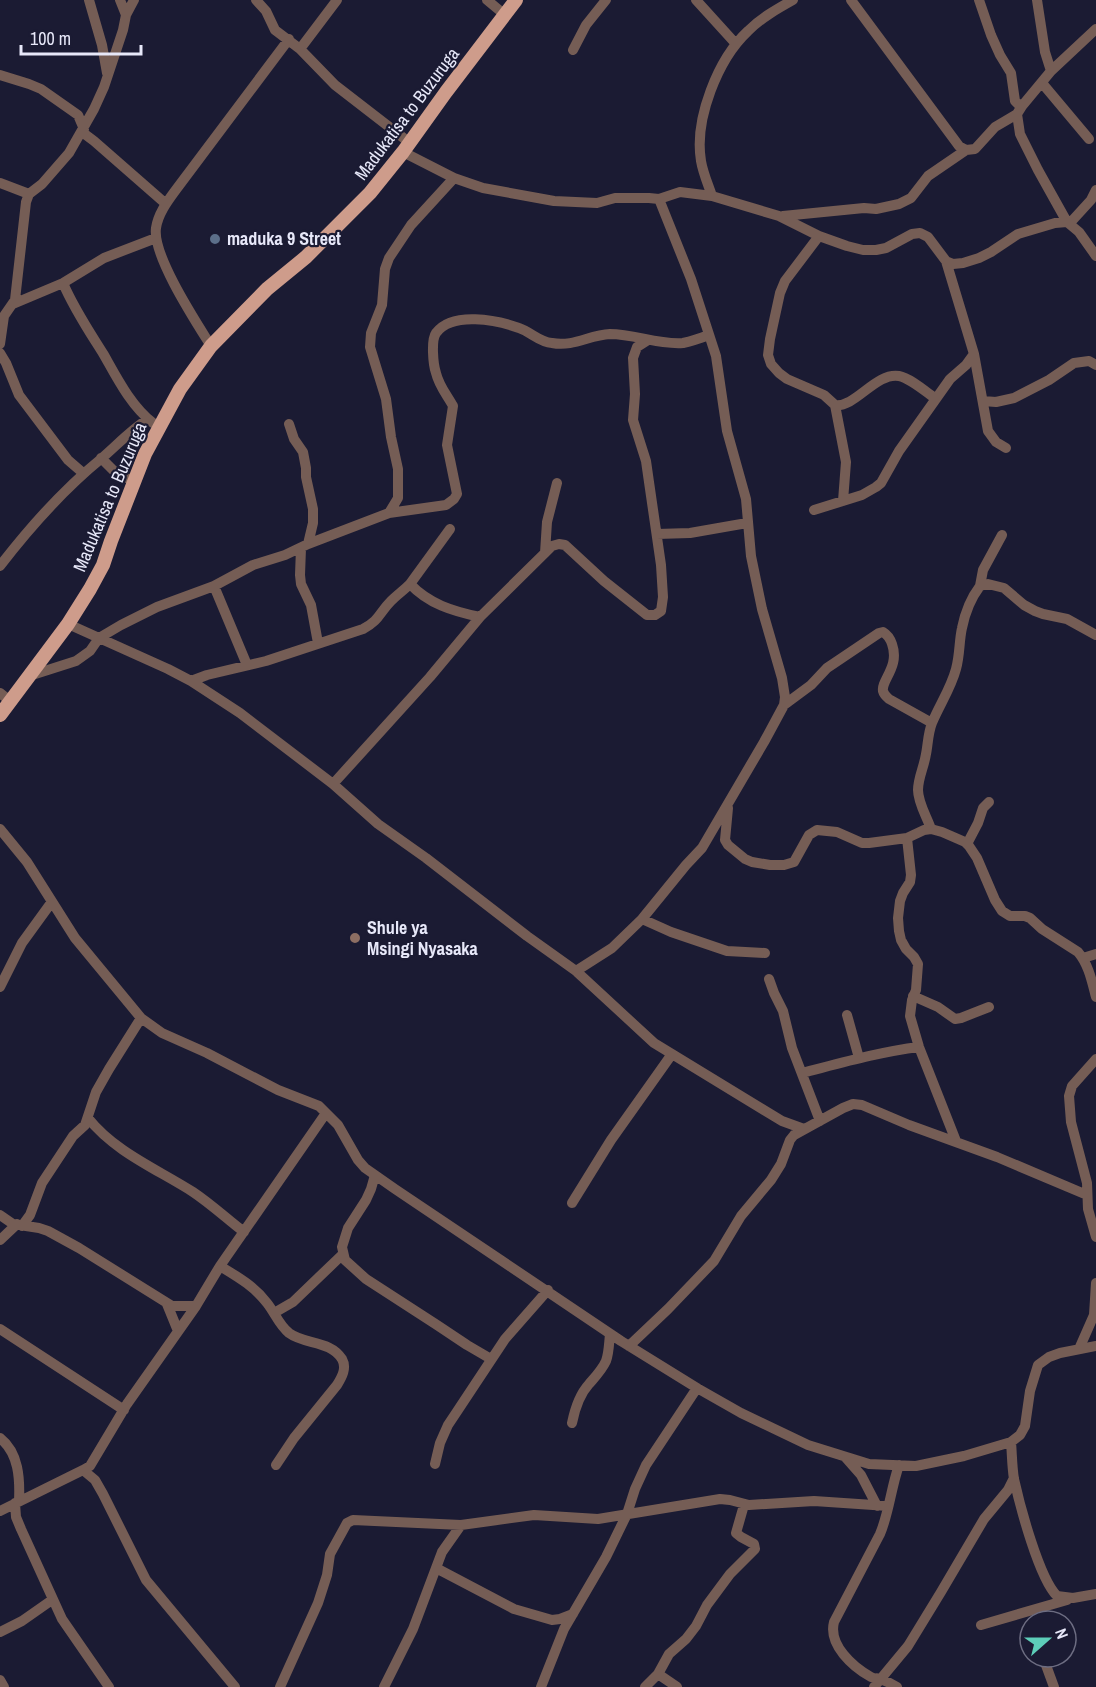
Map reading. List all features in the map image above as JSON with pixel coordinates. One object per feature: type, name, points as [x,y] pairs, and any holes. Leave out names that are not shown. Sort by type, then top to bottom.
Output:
[{"type":"main road","name":"Madukatisa to Buzuruga","points":[[0,715],[5,697],[29,676],[90,590],[103,565],[145,454],[153,423],[211,346],[267,289],[306,257],[370,193],[516,0]]},
{"type":"street","points":[[89,0],[102,45],[107,76]]},
{"type":"street","points":[[120,0],[126,15]]},
{"type":"street","points":[[0,344],[4,316],[15,300],[26,202],[29,194],[42,184],[69,153],[83,131],[107,76],[126,15],[134,0]]},
{"type":"street","points":[[256,0],[266,11],[275,30],[300,49],[335,85],[406,148],[453,178],[483,188],[573,203],[597,203],[615,198],[659,199],[680,192],[712,196],[779,216],[819,236],[847,246],[876,250],[886,248],[912,234],[921,233],[928,237],[946,261],[974,354],[988,431],[996,442],[1006,448]]},
{"type":"street","points":[[300,49],[337,0]]},
{"type":"street","points":[[487,0],[505,15]]},
{"type":"street","points":[[573,50],[586,25],[606,0]]},
{"type":"street","points":[[696,0],[736,44]]},
{"type":"street","points":[[712,196],[701,160],[702,121],[706,102],[736,44],[749,29],[793,0]]},
{"type":"street","points":[[851,0],[959,146],[966,150]]},
{"type":"street","points":[[980,0],[991,35],[1000,56],[1011,73],[1014,97],[1019,111],[1020,134],[1068,223],[1079,232],[1096,256]]},
{"type":"street","points":[[1037,0],[1045,52],[1051,71]]},
{"type":"street","points":[[779,216],[864,208],[876,209],[899,204],[911,198],[928,176],[966,150],[975,149],[995,127],[1019,111],[1051,71],[1096,29]]},
{"type":"street","points":[[211,346],[175,286],[156,238],[158,220],[166,204],[289,39]]},
{"type":"street","points":[[0,75],[41,89],[78,115],[83,131],[166,204]]},
{"type":"street","points":[[1042,83],[1089,139]]},
{"type":"street","points":[[389,513],[398,498],[398,470],[386,399],[370,347],[371,333],[382,305],[385,269],[389,258],[411,225],[453,178]]},
{"type":"street","points":[[0,183],[29,194]]},
{"type":"street","points":[[946,261],[953,264],[971,261],[991,252],[1018,234],[1055,223],[1068,223],[1091,200],[1096,190]]},
{"type":"street","points":[[576,971],[612,948],[642,919],[702,848],[784,705],[786,697],[762,609],[751,556],[746,499],[727,431],[716,356],[691,279],[659,199]]},
{"type":"street","points":[[819,236],[784,281],[768,355],[771,364],[779,373],[824,395],[835,405],[846,462],[843,501]]},
{"type":"street","points":[[13,304],[63,283],[104,258],[156,238]]},
{"type":"street","points":[[0,566],[20,539],[83,473],[135,428],[153,423],[130,398],[78,314],[63,283]]},
{"type":"street","points":[[29,676],[76,661],[90,651],[99,638],[157,607],[214,586],[242,570],[389,513],[446,505],[454,500],[457,494],[447,445],[453,406],[436,375],[433,361],[434,338],[437,332],[447,324],[467,319],[506,324],[520,328],[541,341],[563,345],[610,334],[682,343],[709,335]]},
{"type":"street","points":[[333,784],[480,617],[552,546],[565,545],[604,581],[647,615],[655,615],[661,611],[663,597],[657,534],[646,461],[633,420],[635,394],[633,358],[637,347],[648,340]]},
{"type":"street","points":[[0,353],[19,395],[68,460],[83,473]]},
{"type":"street","points":[[814,510],[869,492],[881,483],[899,451],[950,379],[974,354]]},
{"type":"street","points":[[983,401],[996,402],[1014,398],[1049,380],[1074,363],[1089,361],[1096,365]]},
{"type":"street","points":[[835,405],[845,404],[882,379],[897,376],[910,381],[936,399]]},
{"type":"street","points":[[289,424],[294,439],[303,452],[313,509],[313,524],[304,546],[300,574],[311,605],[318,643]]},
{"type":"street","points":[[101,458],[113,470],[134,482]]},
{"type":"street","points":[[544,553],[547,522],[557,483]]},
{"type":"street","points":[[657,534],[690,533],[747,523]]},
{"type":"street","points":[[191,681],[266,661],[372,624],[380,617],[392,599],[410,584],[450,529]]},
{"type":"street","points":[[931,829],[918,793],[932,723],[950,687],[960,652],[961,629],[974,594],[980,586],[984,570],[1002,535]]},
{"type":"street","points":[[410,584],[421,595],[433,602],[461,613],[480,617]]},
{"type":"street","points":[[980,586],[988,584],[1004,588],[1035,611],[1067,619],[1096,635]]},
{"type":"street","points":[[214,586],[247,665]]},
{"type":"street","points":[[68,624],[191,681],[260,728],[333,784],[378,824],[576,971],[654,1043],[779,1119],[804,1129]]},
{"type":"street","points":[[784,705],[811,685],[827,668],[879,633],[884,632],[889,636],[895,654],[892,669],[883,687],[884,694],[932,723]]},
{"type":"street","points":[[967,844],[983,808],[989,802]]},
{"type":"street","points":[[724,840],[728,805]]},
{"type":"street","points":[[0,829],[27,862],[75,938],[141,1018],[162,1033],[207,1053],[278,1090],[314,1103],[327,1113],[341,1130],[358,1161],[375,1174],[610,1334],[697,1388],[775,1431],[808,1445],[869,1464],[916,1466],[964,1456],[1011,1442],[1020,1435],[1025,1426],[1030,1391],[1038,1365],[1049,1357],[1096,1346]]},
{"type":"street","points":[[724,840],[745,859],[770,865],[784,865],[794,862],[809,835],[818,830],[837,832],[862,843],[907,838],[924,830],[942,831],[967,844],[977,858],[1002,911],[1010,916],[1030,918],[1042,929],[1078,952],[1088,968],[1096,998]]},
{"type":"street","points":[[907,838],[911,875],[900,901],[898,931],[906,950],[918,964],[916,990],[910,1016],[919,1047],[956,1141]]},
{"type":"street","points":[[702,848],[724,840]]},
{"type":"street","points":[[0,987],[22,943],[51,903]]},
{"type":"street","points":[[642,919],[671,932],[727,951],[765,953]]},
{"type":"street","points":[[1083,958],[1096,954]]},
{"type":"street","points":[[769,979],[783,1011],[790,1041],[820,1121]]},
{"type":"street","points":[[913,996],[938,1007],[954,1019],[989,1007]]},
{"type":"street","points":[[847,1015],[859,1058]]},
{"type":"street","points":[[0,1240],[30,1215],[42,1183],[73,1136],[85,1125],[96,1092],[141,1018]]},
{"type":"street","points":[[802,1073],[889,1050],[919,1047]]},
{"type":"street","points":[[572,1203],[611,1140],[672,1054]]},
{"type":"street","points":[[1096,1059],[1072,1086],[1069,1096],[1071,1122],[1086,1173],[1088,1209],[1096,1236]]},
{"type":"street","points":[[629,1346],[714,1261],[741,1216],[782,1164],[794,1135],[853,1104],[956,1141],[1088,1195]]},
{"type":"street","points":[[0,1511],[90,1466],[124,1410],[196,1306],[220,1266],[327,1113]]},
{"type":"street","points":[[88,1118],[104,1136],[124,1151],[194,1193],[244,1232]]},
{"type":"street","points":[[779,1119],[788,1145]]},
{"type":"street","points":[[375,1174],[366,1200],[348,1228],[342,1247],[345,1260],[366,1279],[467,1346],[491,1359]]},
{"type":"street","points":[[0,1215],[19,1225],[39,1228],[58,1236],[167,1304],[196,1306]]},
{"type":"street","points":[[274,1313],[293,1302],[343,1254]]},
{"type":"street","points":[[220,1266],[256,1290],[290,1334],[330,1348],[343,1360],[345,1368],[337,1385],[294,1438],[276,1465]]},
{"type":"street","points":[[1079,1349],[1095,1316],[1096,1283]]},
{"type":"street","points":[[435,1464],[440,1443],[448,1425],[505,1339],[548,1290]]},
{"type":"street","points":[[167,1304],[178,1331]]},
{"type":"street","points":[[0,1329],[124,1410]]},
{"type":"street","points":[[572,1422],[580,1397],[605,1364],[610,1334]]},
{"type":"street","points":[[541,1687],[564,1629],[606,1557],[627,1514],[646,1465],[697,1388]]},
{"type":"street","points":[[0,1438],[5,1442],[19,1476],[16,1517],[21,1529],[62,1619],[109,1687]]},
{"type":"street","points":[[1011,1442],[1014,1478],[1028,1532],[1046,1580],[1057,1596],[1073,1598]]},
{"type":"street","points":[[846,1458],[882,1506],[885,1522],[832,1627],[836,1642],[842,1652],[855,1665],[874,1678],[877,1683],[897,1687]]},
{"type":"street","points":[[882,1506],[898,1465]]},
{"type":"street","points":[[83,1470],[95,1480],[146,1580],[235,1687]]},
{"type":"street","points":[[877,1683],[908,1646],[984,1519],[1008,1490],[1014,1478]]},
{"type":"street","points":[[280,1687],[318,1603],[327,1575],[330,1554],[347,1523],[360,1519],[461,1525],[534,1515],[598,1519],[714,1499],[730,1500],[744,1505],[821,1501],[882,1506]]},
{"type":"street","points":[[645,1687],[658,1674],[669,1654],[686,1639],[696,1626],[723,1582],[755,1549],[754,1544],[736,1533],[744,1505]]},
{"type":"street","points":[[384,1687],[412,1629],[442,1552],[461,1525]]},
{"type":"street","points":[[436,1568],[514,1609],[552,1620],[573,1614]]},
{"type":"street","points":[[1048,1609],[1073,1598],[1096,1594]]},
{"type":"street","points":[[0,1632],[22,1621],[52,1599]]},
{"type":"street","points":[[981,1625],[1018,1618]]},
{"type":"street","points":[[1047,1669],[1054,1687]]},
{"type":"street","points":[[658,1674],[676,1687]]},
{"type":"street","points":[[0,1680],[4,1687]]},
{"type":"place","name":"maduka 9 Street","points":[[215,239]]},
{"type":"place","name":"Shule ya Msingi Nyasaka","points":[[355,938]]}]
